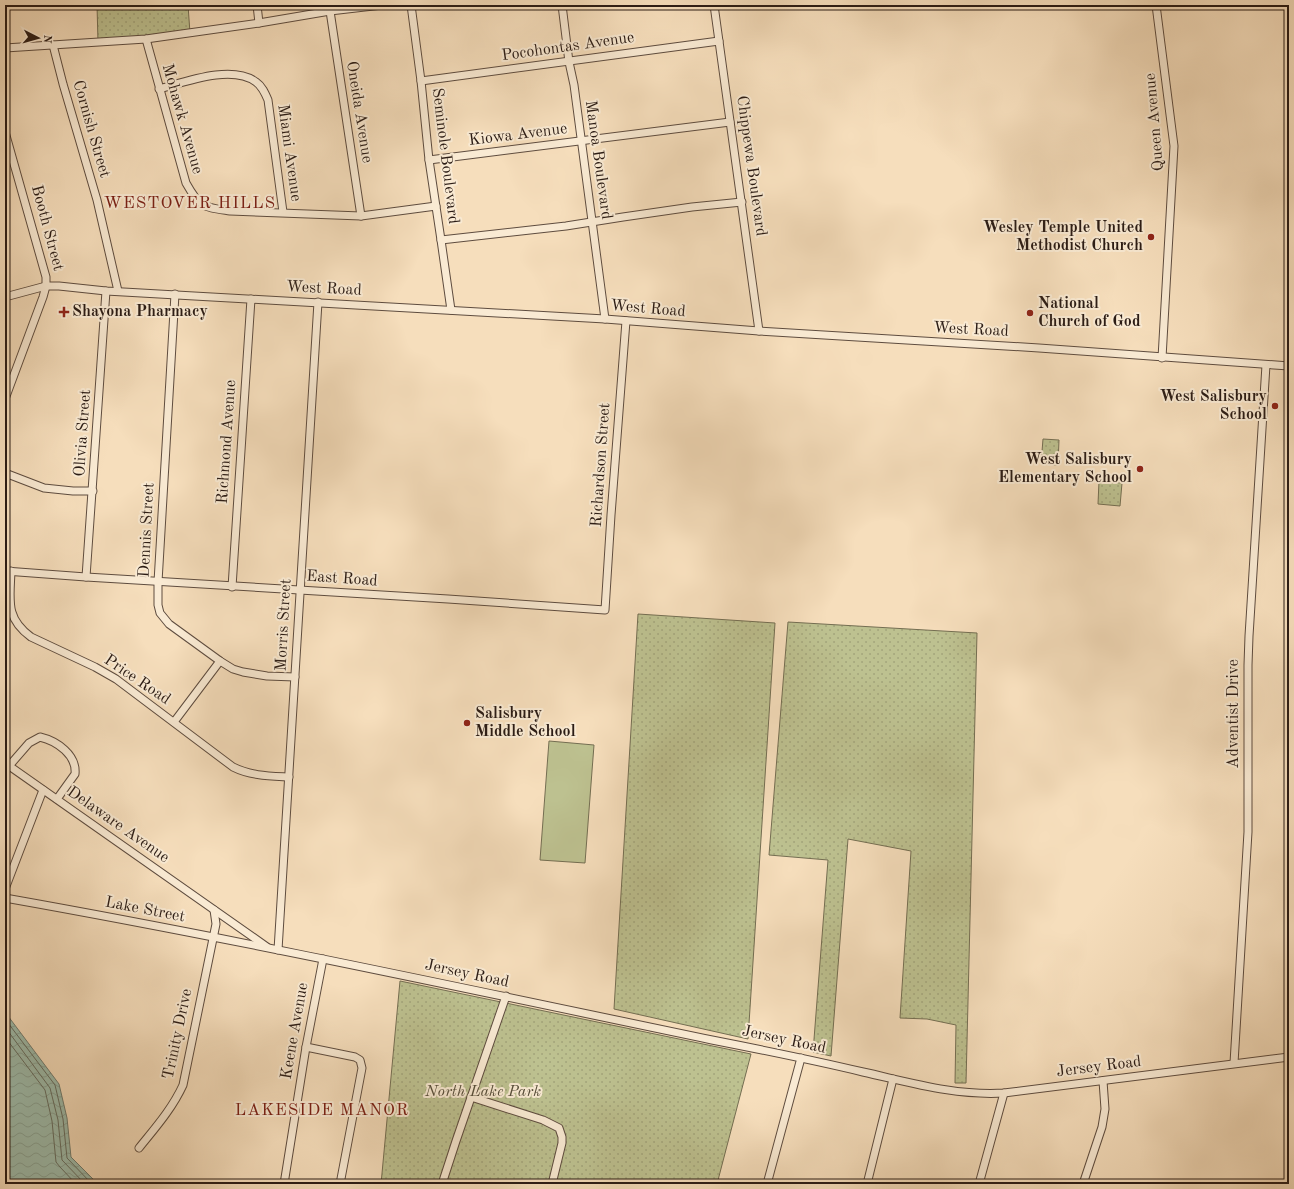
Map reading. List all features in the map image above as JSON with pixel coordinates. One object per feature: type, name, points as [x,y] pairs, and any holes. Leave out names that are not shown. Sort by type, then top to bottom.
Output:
[{"type":"street","points":[[257,5],[259,23]]},
{"type":"street","points":[[5,48],[146,39],[330,11],[382,5]]},
{"type":"street","name":"Seminole Boulevard","points":[[411,5],[429,160],[451,310]]},
{"type":"street","name":"Manoa Boulevard","points":[[562,5],[605,319]]},
{"type":"street","name":"Chippewa Boulevard","points":[[714,5],[759,332]]},
{"type":"street","name":"Queen Avenue","points":[[1156,5],[1174,146],[1174,174],[1162,358]]},
{"type":"street","name":"Oneida Avenue","points":[[330,11],[361,216]]},
{"type":"street","name":"Mohawk Avenue","points":[[146,39],[186,183],[200,204],[230,211],[361,216],[436,206]]},
{"type":"street","name":"Pocohontas Avenue","points":[[421,81],[719,41]]},
{"type":"street","name":"Cornish Street","points":[[53,45],[97,200],[118,291]]},
{"type":"street","name":"Miami Avenue","points":[[159,89],[204,77],[220,75],[242,76],[257,82],[268,100],[283,212]]},
{"type":"street","name":"Kiowa Avenue","points":[[429,160],[730,122]]},
{"type":"street","name":"Booth Street","points":[[5,132],[45,270],[46,286],[6,396]]},
{"type":"street","points":[[441,240],[592,222],[692,207],[742,202]]},
{"type":"street","name":"West Road","points":[[5,296],[46,286],[59,286],[106,291],[605,319],[759,332],[1038,348],[1289,366]]},
{"type":"street","name":"Olivia Street","points":[[86,577],[106,291]]},
{"type":"street","name":"Dennis Street","points":[[175,294],[158,582],[158,605],[160,613],[169,624],[233,669],[267,676],[295,677]]},
{"type":"street","name":"Richmond Avenue","points":[[232,587],[251,299]]},
{"type":"street","name":"Morris Street","points":[[278,950],[318,302]]},
{"type":"street","name":"Richardson Street","points":[[606,610],[611,515],[626,321]]},
{"type":"street","name":"Adventist Drive","points":[[1234,1063],[1248,832],[1248,650],[1266,364]]},
{"type":"street","points":[[5,473],[44,488],[73,491],[93,491]]},
{"type":"street","name":"East Road","points":[[8,571],[232,587],[606,610]]},
{"type":"street","name":"Price Road","points":[[8,571],[11,611],[15,621],[23,631],[32,637],[107,674],[174,722],[222,760],[241,771],[262,776],[289,777]]},
{"type":"street","points":[[174,722],[220,661]]},
{"type":"street","points":[[7,764],[29,743],[40,737],[46,738],[62,748],[73,760],[75,774],[57,799]]},
{"type":"street","name":"Delaware Avenue","points":[[7,764],[268,948]]},
{"type":"street","points":[[5,889],[43,790]]},
{"type":"street","name":"Lake Street","points":[[5,898],[106,916],[278,950]]},
{"type":"street","points":[[213,938],[216,924],[214,910]]},
{"type":"street","name":"Trinity Drive","points":[[139,1148],[177,1099],[183,1085],[213,938]]},
{"type":"street","name":"Jersey Road","points":[[278,950],[506,996],[965,1093],[1004,1093],[1289,1056]]},
{"type":"street","name":"Keene Avenue","points":[[284,1184],[306,1047],[323,959]]},
{"type":"street","points":[[442,1184],[506,996]]},
{"type":"street","points":[[306,1047],[355,1058],[360,1060],[362,1068],[340,1184]]},
{"type":"street","points":[[768,1184],[801,1058]]},
{"type":"street","points":[[867,1184],[894,1079]]},
{"type":"street","points":[[1083,1184],[1102,1127],[1105,1109],[1103,1081]]},
{"type":"street","points":[[979,1184],[1004,1093]]},
{"type":"street","points":[[471,1097],[543,1120],[559,1128],[562,1143],[552,1184]]},
{"type":"green space","points":[[97,5],[188,5],[190,33],[98,42]]},
{"type":"green space","points":[[1043,439],[1059,440],[1058,465],[1041,464]]},
{"type":"green space","points":[[1099,481],[1122,483],[1120,506],[1098,504]]},
{"type":"green space","points":[[638,614],[775,623],[748,1039],[614,1009]]},
{"type":"green space","points":[[788,622],[977,633],[966,1083],[955,1083],[956,1025],[927,1019],[900,1018],[911,851],[848,839],[831,1056],[813,1052],[828,860],[769,855]]},
{"type":"green space","points":[[549,741],[594,745],[585,863],[540,860]]},
{"type":"green space","name":"North Lake Park","points":[[400,981],[751,1054],[717,1184],[381,1184]]},
{"type":"water","points":[[5,1012],[59,1084],[67,1118],[71,1157],[98,1184],[5,1184]]},
{"type":"place","name":"Wesley Temple United Methodist Church","points":[[1151,237]]},
{"type":"place","name":"Shayona Pharmacy","points":[[64,312]]},
{"type":"place","name":"National Church of God","points":[[1030,313]]},
{"type":"place","name":"West Salisbury School","points":[[1275,406]]},
{"type":"place","name":"West Salisbury Elementary School","points":[[1140,469]]},
{"type":"place","name":"Salisbury Middle School","points":[[467,723]]},
{"type":"district","name":"WESTOVER HILLS","points":[[190,203]]},
{"type":"district","name":"LAKESIDE MANOR","points":[[322,1110]]}]
